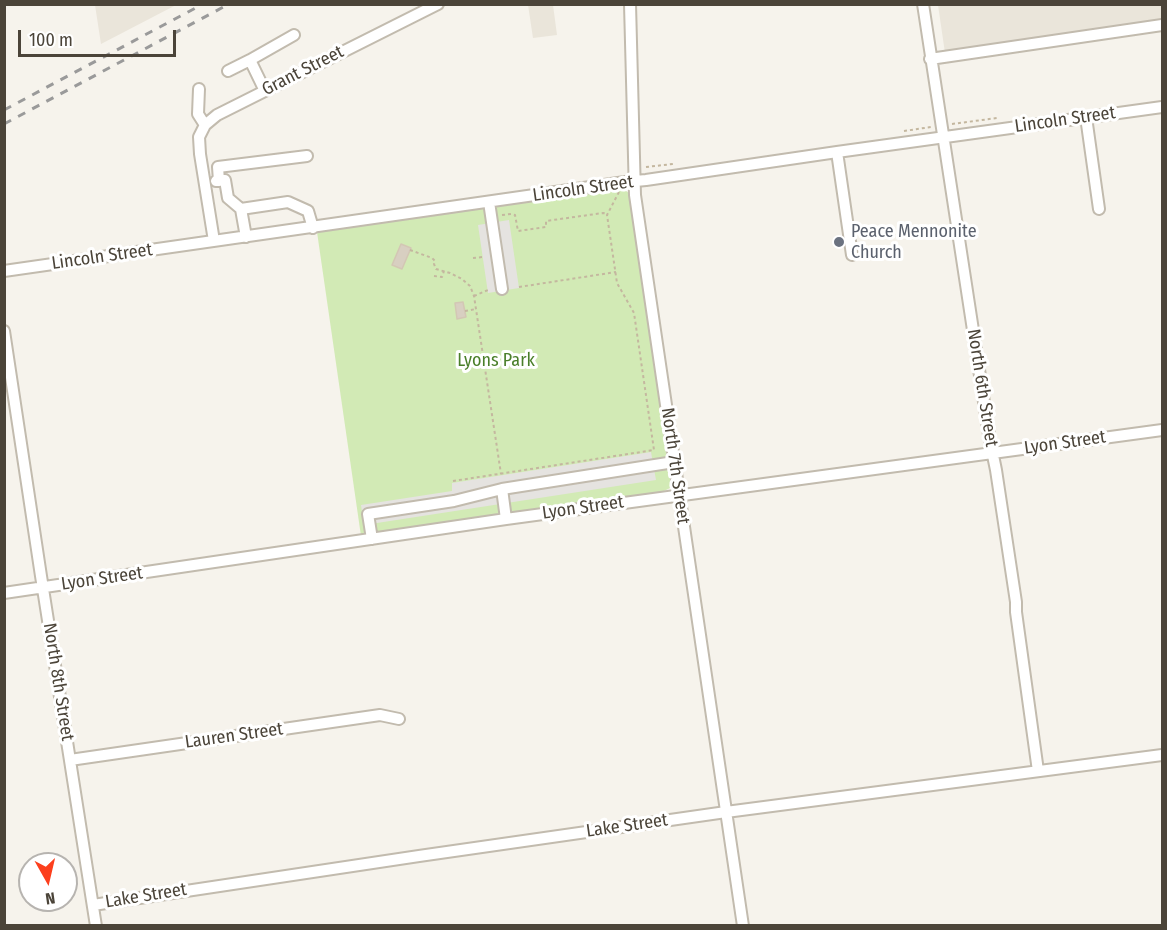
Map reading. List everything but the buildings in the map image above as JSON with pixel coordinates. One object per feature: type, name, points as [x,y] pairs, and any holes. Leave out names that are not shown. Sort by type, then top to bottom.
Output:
[{"type":"street","name":"Grant Street","points":[[205,125],[217,115],[438,4]]},
{"type":"street","name":"North 7th Street","points":[[630,4],[630,182],[635,195],[743,926]]},
{"type":"street","name":"North 6th Street","points":[[922,4],[996,470],[1038,771]]},
{"type":"street","points":[[930,59],[1162,25]]},
{"type":"street","points":[[228,71],[294,35]]},
{"type":"street","points":[[250,60],[265,91]]},
{"type":"street","points":[[199,89],[198,114],[205,125],[199,137],[201,161],[214,241]]},
{"type":"street","name":"Lincoln Street","points":[[4,271],[1162,107]]},
{"type":"street","points":[[1086,117],[1099,208]]},
{"type":"street","points":[[837,152],[852,255]]},
{"type":"street","points":[[219,181],[218,167],[307,156]]},
{"type":"street","points":[[204,183],[225,180],[228,198],[242,209],[246,237]]},
{"type":"street","points":[[242,209],[288,202],[308,211],[313,228]]},
{"type":"street","points":[[489,202],[502,289]]},
{"type":"street","name":"North 8th Street","points":[[4,331],[96,926]]},
{"type":"street","name":"Lyon Street","points":[[4,593],[506,519],[1162,430]]},
{"type":"street","points":[[372,539],[368,514],[454,501],[502,489],[674,462]]},
{"type":"street","points":[[502,489],[506,519]]},
{"type":"street","name":"Lauren Street","points":[[70,760],[380,715],[399,719]]},
{"type":"street","name":"Lake Street","points":[[93,905],[222,884],[726,812],[1162,755]]},
{"type":"path","points":[[453,481],[654,450],[634,313],[617,283],[608,214],[630,182]]},
{"type":"path","points":[[491,217],[513,214],[516,217],[518,231],[546,227],[546,221],[608,214]]},
{"type":"path","points":[[410,250],[432,258],[436,269],[457,276],[472,290],[501,474]]},
{"type":"path","points":[[473,258],[483,257]]},
{"type":"path","points":[[434,276],[442,277],[444,271]]},
{"type":"path","points":[[519,287],[616,272]]},
{"type":"path","points":[[474,296],[488,290]]},
{"type":"path","points":[[465,310],[476,309]]},
{"type":"shaded area","points":[[95,4],[176,5],[101,44]]},
{"type":"shaded area","points":[[528,5],[553,5],[557,35],[533,38]]},
{"type":"shaded area","points":[[938,5],[1162,5],[1162,23],[945,53]]},
{"type":"shaded area","points":[[509,220],[519,288],[488,293],[478,225]]},
{"type":"shaded area","points":[[651,452],[656,480],[364,525],[361,505],[452,491],[452,483]]},
{"type":"green space","name":"Lyons Park","points":[[623,189],[629,193],[672,481],[670,488],[662,492],[361,536],[317,232]]},
{"type":"railway","points":[[4,110],[203,4]]},
{"type":"railway","points":[[4,124],[229,4]]},
{"type":"place","name":"Peace Mennonite Church","points":[[839,242]]}]
